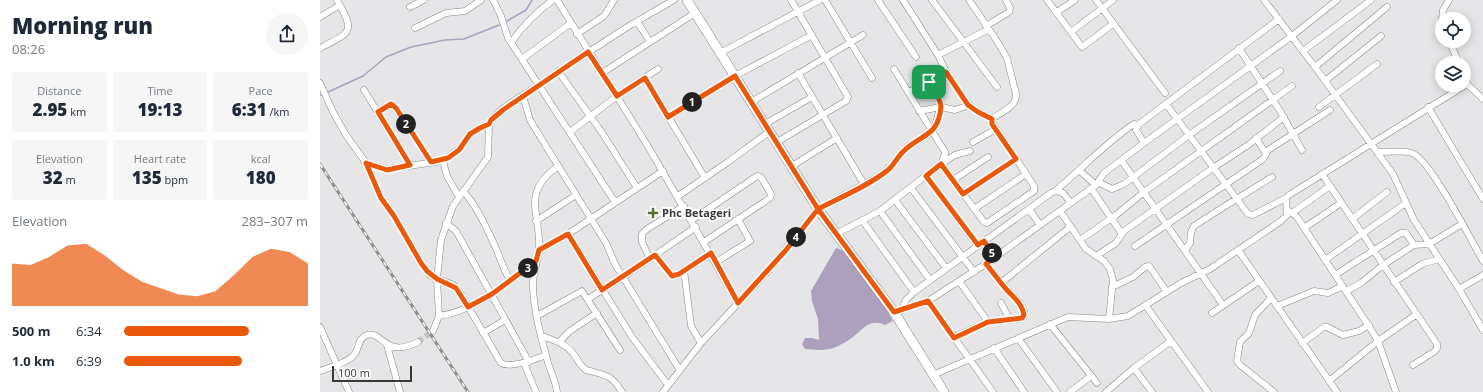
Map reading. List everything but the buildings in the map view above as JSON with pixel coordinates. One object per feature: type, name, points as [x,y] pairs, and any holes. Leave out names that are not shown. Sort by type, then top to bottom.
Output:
[{"type":"street","points":[[410,7],[424,0]]},
{"type":"street","points":[[415,28],[446,13],[465,11],[481,0]]},
{"type":"street","points":[[493,0],[501,16],[506,33],[511,43],[540,85],[615,202]]},
{"type":"street","points":[[511,43],[531,17],[553,0]]},
{"type":"street","points":[[557,0],[684,206],[738,303]]},
{"type":"street","points":[[578,34],[604,16],[614,0]]},
{"type":"street","points":[[434,330],[439,316],[437,279],[439,253],[446,223],[453,206],[488,157],[489,124],[494,116],[558,71],[632,24],[674,0]]},
{"type":"street","points":[[777,142],[846,101],[848,97],[791,0]]},
{"type":"street","points":[[720,53],[820,0]]},
{"type":"street","points":[[825,0],[872,78]]},
{"type":"street","points":[[878,0],[916,57]]},
{"type":"street","points":[[903,0],[938,55],[946,72],[968,105],[992,119]]},
{"type":"street","points":[[932,0],[996,86]]},
{"type":"street","points":[[969,0],[1007,58],[1016,98],[1013,104],[992,119]]},
{"type":"street","points":[[938,55],[988,27],[1009,12],[1010,8],[1006,0]]},
{"type":"street","points":[[1047,0],[1082,47],[1113,24]]},
{"type":"street","points":[[1057,12],[1075,0]]},
{"type":"street","points":[[1096,0],[1165,93]]},
{"type":"street","points":[[1071,32],[1113,0]]},
{"type":"street","points":[[1264,0],[1372,143],[1393,174],[1406,203],[1429,244],[1459,289],[1483,330]]},
{"type":"street","points":[[898,311],[928,301],[986,264],[1095,185],[1104,173],[1121,160],[1252,66],[1338,0]]},
{"type":"street","points":[[1303,51],[1371,0]]},
{"type":"street","points":[[1443,12],[1449,0]]},
{"type":"street","points":[[690,1],[695,13],[818,209],[836,234],[898,311],[944,392]]},
{"type":"street","points":[[320,17],[339,3],[348,21],[348,32],[344,36],[320,48]]},
{"type":"street","points":[[1315,67],[1386,7]]},
{"type":"street","points":[[602,73],[695,13]]},
{"type":"street","points":[[1144,143],[1137,133],[1137,127],[1277,17]]},
{"type":"street","points":[[522,59],[571,23]]},
{"type":"street","points":[[632,24],[638,23],[650,42]]},
{"type":"street","points":[[668,117],[735,76],[812,35]]},
{"type":"street","points":[[751,102],[863,35]]},
{"type":"street","points":[[1325,80],[1381,36]]},
{"type":"street","points":[[1239,48],[1273,99],[1302,150]]},
{"type":"street","points":[[1319,107],[1377,64]]},
{"type":"street","points":[[570,132],[589,116],[658,69]]},
{"type":"street","points":[[894,69],[945,154],[942,162]]},
{"type":"street","points":[[558,71],[603,134],[637,188]]},
{"type":"street","points":[[1095,185],[1112,189],[1116,188],[1262,82],[1280,71]]},
{"type":"street","points":[[908,92],[946,72]]},
{"type":"street","points":[[798,73],[864,184]]},
{"type":"street","points":[[645,78],[705,178]]},
{"type":"street","points":[[663,392],[679,369],[701,343],[786,250],[818,209],[888,170],[909,146],[932,132],[940,107],[939,100],[929,82]]},
{"type":"street","points":[[320,83],[343,129],[366,163],[381,198],[394,216],[414,252],[427,271],[437,279],[456,288],[501,363],[507,365],[526,362],[546,355]]},
{"type":"street","points":[[1080,240],[1144,192],[1292,86]]},
{"type":"street","points":[[1471,86],[1480,92],[1483,99]]},
{"type":"street","points":[[364,90],[410,165]]},
{"type":"street","points":[[1166,104],[1236,199],[1250,215],[1286,198],[1452,92]]},
{"type":"street","points":[[523,96],[530,120],[606,243],[612,259],[679,369]]},
{"type":"street","points":[[678,196],[705,178],[768,128],[812,97]]},
{"type":"street","points":[[378,112],[388,105],[394,106],[431,162]]},
{"type":"street","points":[[919,111],[940,107],[955,110],[968,105]]},
{"type":"street","points":[[1428,107],[1483,199]]},
{"type":"street","points":[[1265,152],[1330,110]]},
{"type":"street","points":[[1096,256],[1116,243],[1122,234],[1156,208],[1284,117]]},
{"type":"street","points":[[942,162],[963,194],[984,222],[987,223],[1035,189],[992,124],[992,119]]},
{"type":"street","points":[[366,163],[387,170],[410,165],[443,161],[459,150],[470,134],[489,124]]},
{"type":"street","points":[[898,311],[914,292],[1055,191],[1080,171],[1096,154],[1134,124]]},
{"type":"street","points":[[973,142],[996,129]]},
{"type":"street","points":[[792,166],[837,138]]},
{"type":"street","points":[[1135,246],[1263,159],[1266,155],[1265,152],[1256,138]]},
{"type":"street","points":[[836,234],[880,211],[942,162],[960,153],[970,151]]},
{"type":"street","points":[[1378,152],[1408,152],[1417,156],[1430,168],[1483,261]]},
{"type":"street","points":[[953,180],[988,157]]},
{"type":"street","points":[[963,194],[1015,158]]},
{"type":"street","points":[[1121,160],[1202,273],[1223,305]]},
{"type":"street","points":[[443,161],[447,176],[459,197]]},
{"type":"street","points":[[557,392],[546,355],[537,316],[533,286],[539,250],[534,208],[540,182],[558,166]]},
{"type":"street","points":[[539,250],[568,234],[663,171]]},
{"type":"street","points":[[1080,171],[1095,185],[1111,218],[1122,234]]},
{"type":"street","points":[[974,208],[1026,174]]},
{"type":"street","points":[[1322,174],[1438,346],[1435,351],[1413,365]]},
{"type":"street","points":[[692,220],[755,177],[759,176],[771,196],[704,242]]},
{"type":"street","points":[[926,176],[978,245]]},
{"type":"street","points":[[1185,250],[1190,243],[1191,232],[1194,226],[1272,178]]},
{"type":"street","points":[[933,375],[1068,317],[1109,319],[1128,316],[1186,280],[1202,273],[1238,250],[1281,221],[1290,212],[1330,186]]},
{"type":"street","points":[[911,188],[974,272]]},
{"type":"street","points":[[463,191],[471,201],[492,240],[503,268],[510,280]]},
{"type":"street","points":[[1055,191],[1063,193],[1071,203]]},
{"type":"street","points":[[1352,219],[1387,192]]},
{"type":"street","points":[[536,222],[576,195]]},
{"type":"street","points":[[1286,198],[1290,212],[1297,217],[1378,341],[1396,392]]},
{"type":"street","points":[[895,200],[946,268]]},
{"type":"street","points":[[1304,228],[1341,203]]},
{"type":"street","points":[[1325,260],[1406,203]]},
{"type":"street","points":[[684,206],[647,229],[642,234],[642,242],[652,257],[672,276],[675,276],[711,253]]},
{"type":"street","points":[[1029,209],[1040,225]]},
{"type":"street","points":[[880,211],[930,280]]},
{"type":"street","points":[[1060,211],[1070,228],[1086,249],[1104,261],[1110,269],[1113,280],[1109,319]]},
{"type":"street","points":[[716,262],[750,241],[738,219]]},
{"type":"street","points":[[862,220],[914,292]]},
{"type":"street","points":[[446,223],[456,232],[506,320],[526,362],[536,392]]},
{"type":"street","points":[[1277,306],[1314,291],[1328,293],[1344,289],[1366,279],[1383,265],[1414,245],[1429,244],[1462,224]]},
{"type":"street","points":[[588,298],[623,277],[696,227]]},
{"type":"street","points":[[1001,283],[1070,228]]},
{"type":"street","points":[[1335,275],[1397,234],[1404,232],[1414,245]]},
{"type":"street","points":[[568,234],[602,290],[648,359],[668,385]]},
{"type":"street","points":[[984,241],[995,257]]},
{"type":"street","points":[[1238,250],[1335,391]]},
{"type":"street","points":[[1394,282],[1422,264],[1439,259]]},
{"type":"street","points":[[439,316],[452,314],[492,294],[536,261]]},
{"type":"street","points":[[954,338],[988,322],[1022,318],[1024,315],[1024,311],[1020,303],[986,264]]},
{"type":"street","points":[[1112,287],[1133,277],[1145,267],[1149,266],[1167,292]]},
{"type":"street","points":[[684,270],[691,326],[701,343]]},
{"type":"street","points":[[1459,289],[1483,275]]},
{"type":"street","points":[[959,281],[988,322]]},
{"type":"street","points":[[1212,313],[1259,281]]},
{"type":"street","points":[[537,316],[580,292],[584,292],[620,350]]},
{"type":"street","points":[[1271,298],[1254,315],[1249,333],[1240,342],[1237,361],[1274,392]]},
{"type":"street","points":[[928,301],[993,392]]},
{"type":"street","points":[[1001,303],[1010,320]]},
{"type":"street","points":[[1146,306],[1208,392]]},
{"type":"street","points":[[559,342],[570,331],[597,313]]},
{"type":"street","points":[[1329,381],[1378,341],[1416,314]]},
{"type":"street","points":[[483,332],[506,320]]},
{"type":"street","points":[[1050,324],[1097,384]]},
{"type":"street","points":[[1302,343],[1324,327],[1343,335],[1359,330],[1368,325]]},
{"type":"street","points":[[320,327],[349,392]]},
{"type":"street","points":[[320,371],[348,360],[354,355],[361,339],[366,336],[375,335],[387,345],[396,348],[403,348],[418,342]]},
{"type":"street","points":[[542,336],[559,342],[568,348],[586,370],[608,376],[614,380],[622,392]]},
{"type":"street","points":[[1018,338],[1057,392]]},
{"type":"street","points":[[1106,392],[1134,368],[1171,341]]},
{"type":"street","points":[[387,345],[400,392]]},
{"type":"street","points":[[994,348],[1024,392]]},
{"type":"street","points":[[1134,368],[1152,392]]},
{"type":"street","points":[[1070,392],[1091,376]]},
{"type":"shaded area","points":[[836,248],[842,250],[876,292],[893,321],[885,325],[875,323],[867,325],[849,340],[832,348],[821,350],[805,349],[802,344],[805,338],[819,340],[818,319],[812,301],[811,291]]},
{"type":"waterway","points":[[507,21],[526,10],[532,0]]},
{"type":"waterway","points":[[328,92],[363,76],[386,57],[411,47],[445,40],[464,39],[499,25]]},
{"type":"tunnel","points":[[418,342],[433,331]]},
{"type":"railway","points":[[320,164],[468,392]]},
{"type":"place","name":"Phc Betageri","points":[[653,213]]},
{"type":"route","points":[[929,82],[941,104],[935,127],[932,132],[903,151],[892,165],[881,175],[818,209],[735,76],[668,117],[645,78],[617,96],[588,52],[494,116],[489,124],[475,130],[470,134],[459,150],[443,161],[431,162],[396,108],[391,104],[388,105],[378,112],[410,165],[387,170],[366,163],[381,198],[390,208],[421,263],[430,275],[452,284],[459,291],[468,307],[492,294],[536,261],[539,250],[568,234],[602,290],[655,255],[669,274],[675,276],[711,253],[738,303],[786,250],[818,209],[894,312],[920,305],[928,301],[954,338],[981,324],[1022,318],[1024,317],[1024,311],[1020,303],[1007,290],[986,264],[995,257],[984,241],[978,245],[926,176],[941,164],[963,194],[1016,159],[992,124],[992,119],[968,105],[946,72],[929,82]]}]
